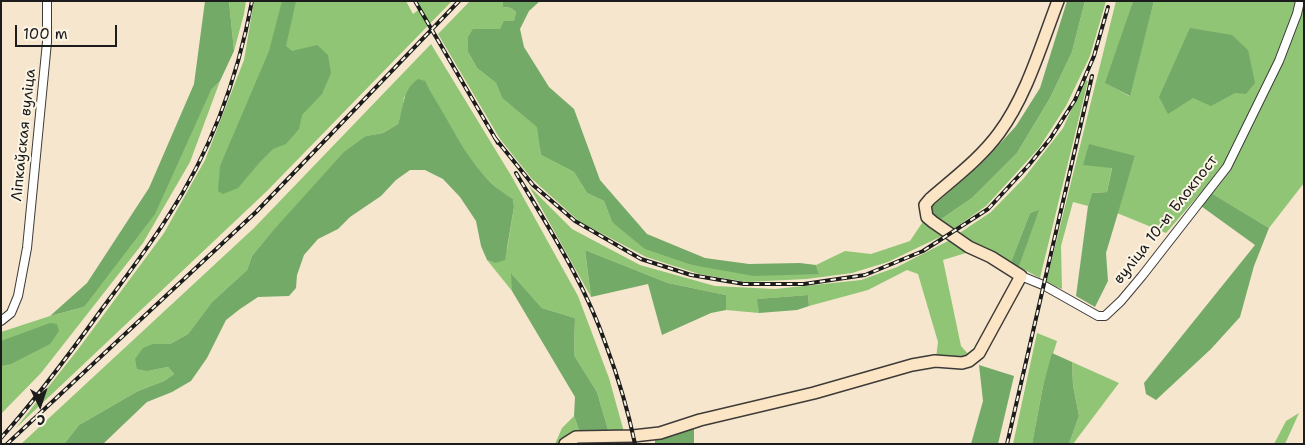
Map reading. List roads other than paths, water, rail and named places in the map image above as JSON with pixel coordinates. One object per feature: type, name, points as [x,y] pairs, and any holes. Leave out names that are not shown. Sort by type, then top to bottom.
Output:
[{"type":"street","name":"Ліпкаўская вуліца","points":[[1,321],[12,313],[24,270],[47,42],[47,1]]},
{"type":"street","points":[[565,444],[576,438],[660,433],[700,420],[814,393],[912,365],[934,360],[962,363],[969,361],[979,353],[1022,276],[991,257],[969,247],[933,222],[927,217],[925,205],[980,155],[1008,119],[1018,100],[1058,1]]},
{"type":"street","name":"вуліца 10-ы Блокпост","points":[[1022,276],[1079,304],[1098,316],[1105,316],[1121,301],[1227,167],[1279,61],[1300,1]]},
{"type":"railway","points":[[1,438],[76,345],[151,242],[182,193],[209,141],[220,114],[239,58],[252,1]]},
{"type":"railway","points":[[415,1],[498,143]]},
{"type":"railway","points":[[7,444],[256,212],[459,1]]},
{"type":"railway","points":[[495,138],[533,185],[575,221],[641,259],[691,275],[744,284],[804,284],[865,275],[923,251],[988,209],[1028,166],[1050,139],[1075,100],[1094,56],[1108,7]]},
{"type":"railway","points":[[1007,444],[1092,76]]},
{"type":"railway","points":[[516,173],[566,257],[588,300],[615,369],[635,444]]}]
